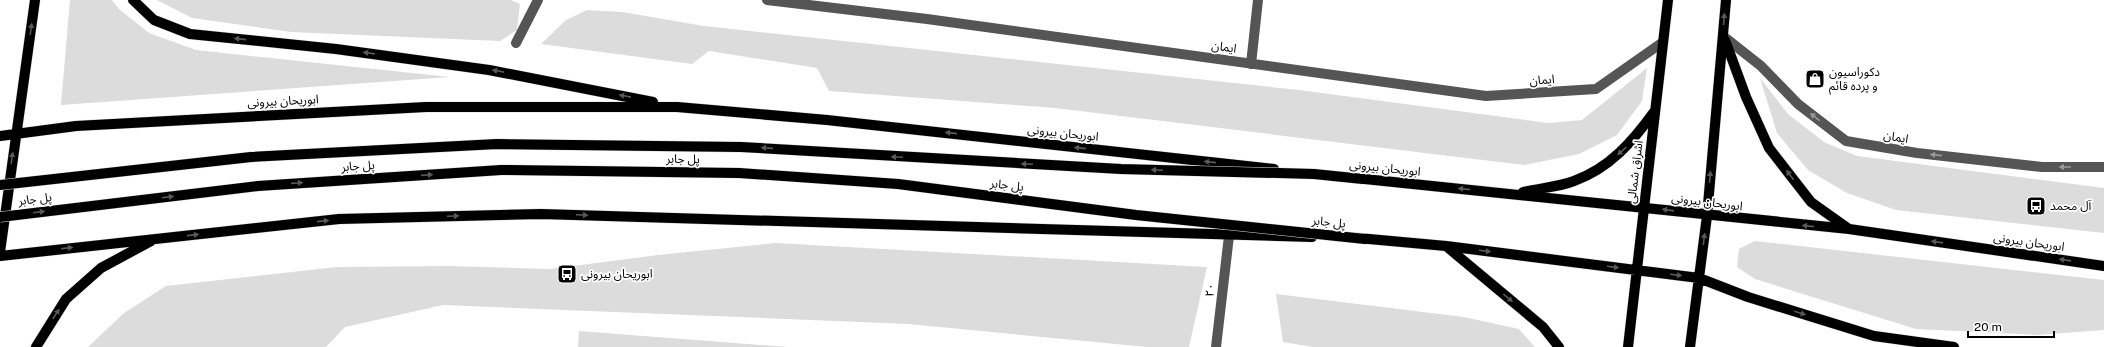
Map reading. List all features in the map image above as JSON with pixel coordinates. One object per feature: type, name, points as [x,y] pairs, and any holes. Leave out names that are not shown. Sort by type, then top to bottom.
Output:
[{"type":"main road","points":[[0,252],[15,134],[35,0]]},
{"type":"main road","points":[[133,0],[154,20],[190,34],[336,49],[490,70],[677,107]]},
{"type":"main road","name":"اشراق شمالی","points":[[1628,347],[1668,0]]},
{"type":"main road","points":[[1690,347],[1707,216],[1726,0]]},
{"type":"main road","points":[[1723,36],[1746,97],[1770,148],[1810,202],[1849,230]]},
{"type":"main road","name":"ابوریحان بیرونی","points":[[0,136],[76,126],[426,107],[677,107],[827,120],[1363,179],[1644,207],[1707,216],[1849,230],[2104,266]]},
{"type":"main road","points":[[1503,193],[1522,192],[1574,181],[1608,163],[1633,141],[1656,110]]},
{"type":"main road","name":"پل جابر","points":[[0,185],[251,157],[497,144],[741,147],[1097,168],[1314,174],[1363,179]]},
{"type":"main road","name":"پل جابر","points":[[0,217],[258,186],[501,170],[739,173],[898,184],[1136,215],[1364,238]]},
{"type":"main road","points":[[0,256],[155,238],[338,220],[541,214],[1229,236],[1364,238],[1446,246],[1699,278],[1748,297],[1874,336],[1954,347]]},
{"type":"main road","points":[[36,347],[66,298],[101,268],[155,238]]},
{"type":"main road","points":[[1446,246],[1543,327],[1559,347]]},
{"type":"main road","points":[[1905,347],[1922,342]]},
{"type":"street","points":[[516,43],[538,0]]},
{"type":"street","name":"ایمان","points":[[767,0],[927,19],[1486,96],[1596,89],[1663,42]]},
{"type":"street","points":[[1251,64],[1258,0]]},
{"type":"street","name":"ایمان","points":[[1723,36],[1761,66],[1798,104],[1846,141],[1917,153],[2042,167],[2104,167]]},
{"type":"street","name":"۲۰","points":[[1216,347],[1229,236]]},
{"type":"shaded area","points":[[70,0],[112,0],[119,9],[149,33],[196,50],[450,77],[61,105]]},
{"type":"shaded area","points":[[157,0],[511,0],[520,4],[517,30],[500,41],[291,32],[192,18]]},
{"type":"shaded area","points":[[587,10],[622,12],[704,26],[1299,90],[1548,123],[1582,120],[1647,68],[1642,101],[1617,135],[1579,154],[1524,165],[1055,108],[829,91],[817,68],[709,51],[692,64],[541,44],[566,20]]},
{"type":"shaded area","points":[[1760,78],[1788,114],[1824,142],[1857,156],[2104,188],[2104,233],[1896,210],[1847,193],[1808,170],[1777,133]]},
{"type":"shaded area","points":[[1755,241],[2104,280],[2104,330],[2037,335],[1916,329],[1755,279],[1737,267],[1739,249]]},
{"type":"shaded area","points":[[776,243],[1207,267],[1189,347],[1147,347],[908,324],[443,305],[345,327],[326,347],[88,347],[124,313],[166,286],[337,267],[451,266],[550,269],[658,255]]},
{"type":"shaded area","points":[[1276,294],[1464,317],[1519,329],[1535,347],[1313,347],[1283,342]]},
{"type":"shaded area","points":[[579,331],[788,347],[578,347]]},
{"type":"place","name":"دکوراسیون و پرده قائم","points":[[1815,79]]},
{"type":"place","name":"آل محمد","points":[[2036,206]]},
{"type":"place","name":"ابوریحان بیرونی","points":[[567,274]]}]
